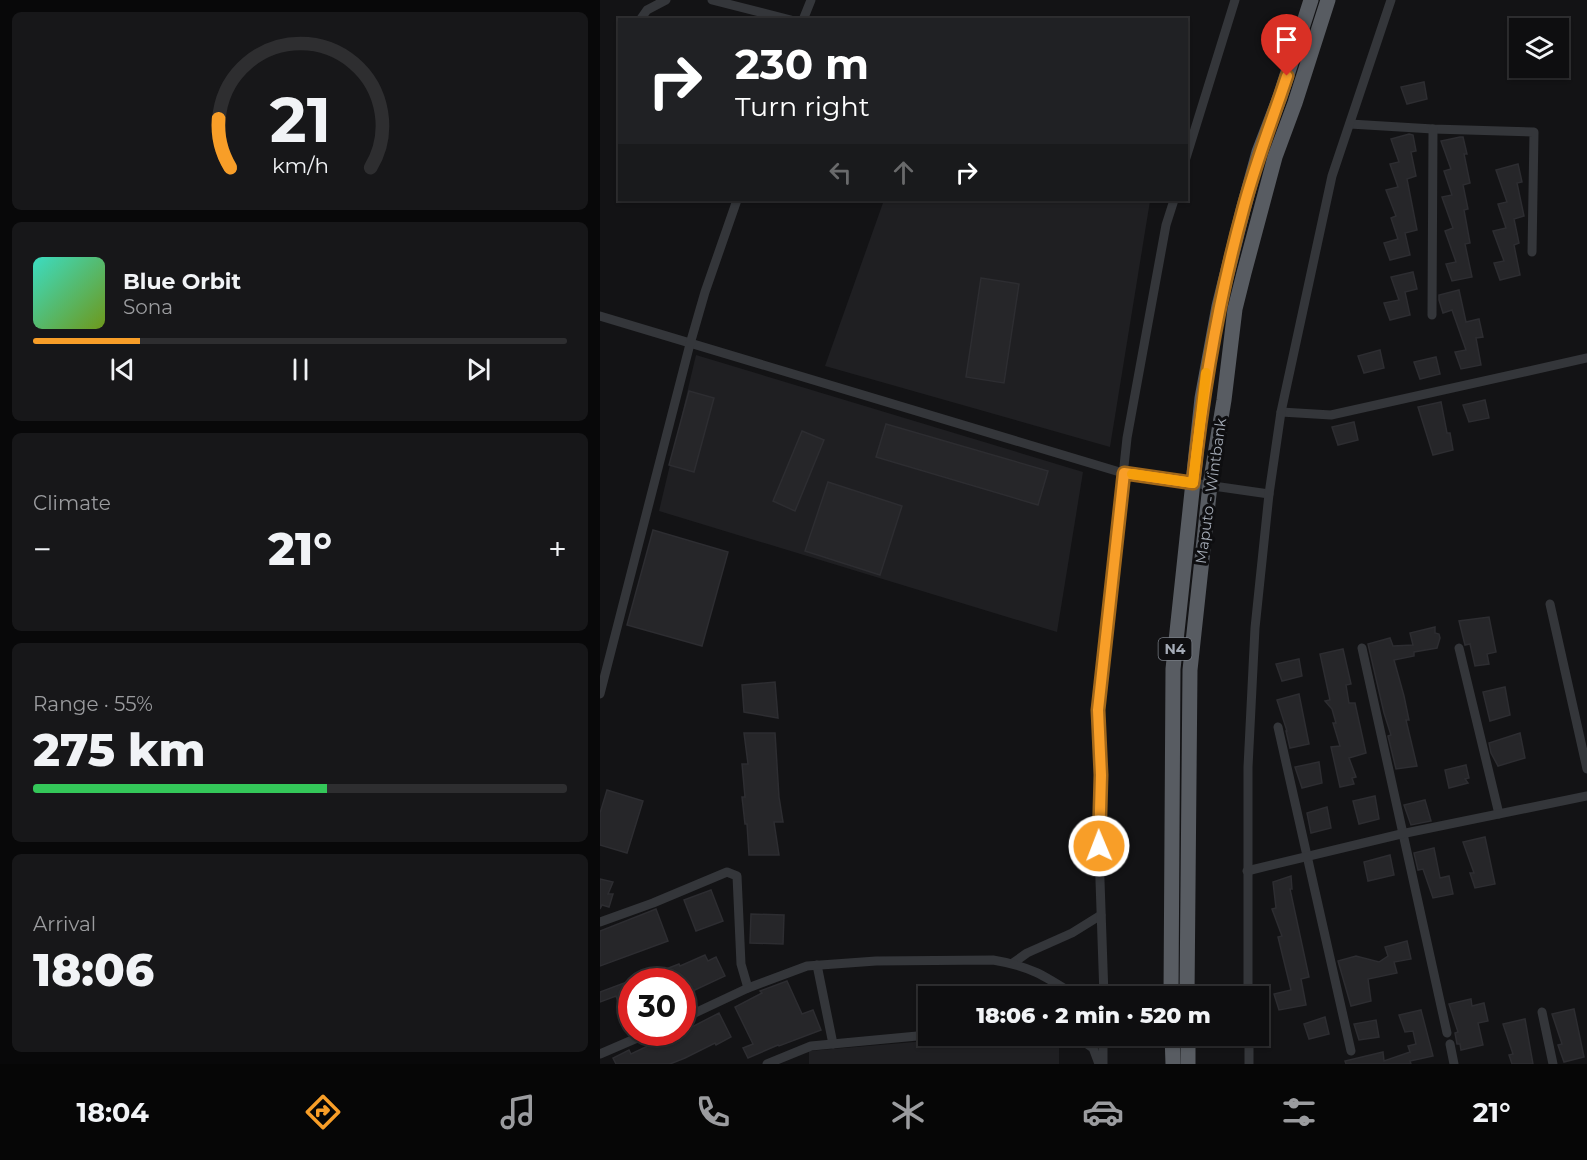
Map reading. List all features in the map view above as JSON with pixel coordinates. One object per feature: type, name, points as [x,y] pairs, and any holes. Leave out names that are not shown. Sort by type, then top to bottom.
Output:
[{"type":"highway","name":"Maputo - Wintbank","points":[[1171,986],[1173,669],[1207,371],[1227,269],[1259,152],[1280,97],[1311,0]]},
{"type":"highway","name":"Maputo - Wintbank","points":[[1187,986],[1190,670],[1210,485],[1224,400],[1235,309],[1275,157],[1328,0]]},
{"type":"highway","points":[[1172,1046],[1173,1064]]},
{"type":"highway","points":[[1188,1046],[1188,1064]]},
{"type":"street","points":[[641,18],[647,10],[666,0]]},
{"type":"street","points":[[712,0],[783,18]]},
{"type":"street","points":[[804,18],[810,0]]},
{"type":"street","points":[[1188,152],[1235,0]]},
{"type":"street","points":[[1248,986],[1248,767],[1255,640],[1269,494],[1281,412],[1332,176],[1391,0]]},
{"type":"street","points":[[1350,124],[1534,132],[1532,252]]},
{"type":"street","points":[[1432,315],[1433,129]]},
{"type":"street","points":[[600,694],[690,344],[705,292],[737,201]]},
{"type":"street","points":[[1104,986],[1098,823],[1101,775],[1098,710],[1127,438],[1164,237],[1174,201]]},
{"type":"street","points":[[600,316],[1124,473],[1269,494]]},
{"type":"street","points":[[1281,412],[1331,415],[1587,358]]},
{"type":"street","points":[[1550,604],[1587,769]]},
{"type":"street","points":[[1362,648],[1401,834],[1447,1033]]},
{"type":"street","points":[[1459,648],[1499,814]]},
{"type":"street","points":[[1278,728],[1351,1051]]},
{"type":"street","points":[[1247,871],[1401,834],[1587,796]]},
{"type":"street","points":[[600,922],[727,872],[733,873],[737,876],[741,964],[748,988]]},
{"type":"street","points":[[1013,963],[1027,953],[1072,933],[1101,915]]},
{"type":"street","points":[[696,1012],[748,988],[802,968],[817,965],[923,960],[993,960],[1035,970],[1060,986]]},
{"type":"street","points":[[817,965],[833,1044]]},
{"type":"street","points":[[1542,1012],[1553,1064]]},
{"type":"street","points":[[767,1064],[811,1046],[918,1036]]},
{"type":"street","points":[[1450,1044],[1454,1064]]},
{"type":"street","points":[[600,1054],[619,1046]]},
{"type":"street","points":[[1090,1046],[1101,1064]]},
{"type":"street","points":[[1101,1064],[1102,1046]]},
{"type":"street","points":[[1248,1046],[1249,1064]]},
{"type":"shaded area","points":[[884,201],[1150,201],[1110,447],[825,366]]},
{"type":"shaded area","points":[[696,355],[1083,472],[1057,632],[659,511]]},
{"type":"shaded area","points":[[918,1042],[918,1046],[1059,1046],[1059,1064],[809,1064],[809,1051]]},
{"type":"building","points":[[1424,82],[1427,99],[1407,104],[1401,87]]},
{"type":"building","points":[[1413,135],[1416,151],[1411,152],[1416,176],[1407,179],[1417,230],[1405,233],[1410,255],[1390,260],[1384,243],[1398,239],[1391,218],[1396,216],[1386,190],[1398,187],[1390,164],[1399,162],[1391,139]]},
{"type":"building","points":[[1463,137],[1467,154],[1464,154],[1470,183],[1463,185],[1468,209],[1464,210],[1470,243],[1465,244],[1472,277],[1452,281],[1446,264],[1456,262],[1445,231],[1453,228],[1442,197],[1452,195],[1444,171],[1451,169],[1441,141]]},
{"type":"building","points":[[1518,164],[1522,182],[1517,183],[1524,216],[1514,219],[1519,243],[1514,245],[1520,275],[1500,280],[1494,263],[1504,261],[1493,231],[1506,228],[1498,204],[1507,202],[1496,170]]},
{"type":"building","points":[[1413,272],[1417,289],[1405,292],[1410,315],[1390,320],[1384,303],[1399,300],[1391,277]]},
{"type":"building","points":[[981,278],[1019,284],[1004,383],[966,377]]},
{"type":"building","points":[[1459,290],[1466,322],[1479,319],[1483,337],[1476,338],[1481,365],[1461,369],[1455,352],[1466,350],[1452,310],[1443,313],[1439,300],[1439,295]]},
{"type":"building","points":[[1380,350],[1384,368],[1364,373],[1358,356]]},
{"type":"building","points":[[1436,357],[1440,374],[1420,379],[1414,362]]},
{"type":"building","points":[[689,391],[714,398],[694,472],[669,465]]},
{"type":"building","points":[[1485,400],[1489,418],[1469,422],[1463,405]]},
{"type":"building","points":[[1441,402],[1453,450],[1433,455],[1418,407]]},
{"type":"building","points":[[1354,422],[1358,440],[1338,445],[1332,427]]},
{"type":"building","points":[[886,424],[1048,471],[1038,505],[876,457]]},
{"type":"building","points":[[802,431],[824,440],[795,511],[773,501]]},
{"type":"building","points":[[828,482],[902,506],[880,575],[805,551]]},
{"type":"building","points":[[653,530],[728,552],[702,646],[627,625]]},
{"type":"building","points":[[1489,617],[1496,652],[1487,654],[1489,664],[1475,666],[1470,644],[1465,645],[1459,621]]},
{"type":"building","points":[[1435,627],[1435,633],[1439,634],[1440,638],[1437,648],[1414,652],[1414,656],[1394,660],[1404,696],[1409,720],[1406,720],[1417,766],[1396,769],[1388,736],[1391,735],[1368,644],[1390,638],[1393,646],[1413,645],[1410,633]]},
{"type":"building","points":[[1343,649],[1351,684],[1346,685],[1349,703],[1355,703],[1366,753],[1349,758],[1356,777],[1352,778],[1354,784],[1340,787],[1331,747],[1340,746],[1333,723],[1336,723],[1332,709],[1325,701],[1330,700],[1320,654]]},
{"type":"building","points":[[1299,659],[1302,676],[1282,681],[1276,664]]},
{"type":"building","points":[[775,682],[778,718],[744,712],[742,685]]},
{"type":"building","points":[[1505,687],[1510,715],[1490,721],[1483,692]]},
{"type":"building","points":[[1299,694],[1309,744],[1290,748],[1277,700]]},
{"type":"building","points":[[744,733],[775,733],[783,822],[774,822],[779,855],[749,855],[742,797],[745,797],[742,764],[748,764]]},
{"type":"building","points":[[1520,733],[1525,758],[1498,766],[1489,743]]},
{"type":"building","points":[[1319,762],[1322,783],[1302,788],[1295,767]]},
{"type":"building","points":[[1466,765],[1469,778],[1465,779],[1468,783],[1449,788],[1445,770]]},
{"type":"building","points":[[607,790],[643,801],[627,853],[600,845],[600,813]]},
{"type":"building","points":[[1375,796],[1379,819],[1359,824],[1353,801]]},
{"type":"building","points":[[1425,800],[1431,821],[1411,825],[1404,805]]},
{"type":"building","points":[[1327,807],[1331,828],[1311,833],[1307,813]]},
{"type":"building","points":[[1485,837],[1495,884],[1475,888],[1470,873],[1474,873],[1463,842]]},
{"type":"building","points":[[1434,848],[1440,878],[1449,876],[1453,894],[1433,898],[1423,869],[1418,870],[1414,853]]},
{"type":"building","points":[[1390,855],[1394,875],[1368,881],[1364,862]]},
{"type":"building","points":[[1291,876],[1292,889],[1290,889],[1309,977],[1301,979],[1306,1005],[1279,1010],[1274,994],[1291,990],[1278,937],[1282,936],[1272,909],[1276,908],[1273,882]]},
{"type":"building","points":[[600,879],[613,882],[608,894],[613,894],[609,907],[602,905],[600,909]]},
{"type":"building","points":[[711,890],[723,921],[696,931],[684,900]]},
{"type":"building","points":[[656,909],[668,941],[600,966],[600,931]]},
{"type":"building","points":[[751,914],[784,915],[783,944],[750,943]]},
{"type":"building","points":[[1407,941],[1411,959],[1394,962],[1397,973],[1368,979],[1371,1001],[1351,1006],[1338,961],[1356,956],[1379,962],[1388,956],[1385,947]]},
{"type":"building","points":[[705,955],[708,961],[716,957],[725,976],[696,989],[696,968],[669,968],[679,964],[680,966]]},
{"type":"building","points":[[787,981],[802,1014],[813,1010],[821,1030],[748,1058],[743,1048],[753,1044],[735,1007],[762,993],[760,991]]},
{"type":"building","points":[[618,985],[618,1002],[616,996],[600,1002],[600,992]]},
{"type":"building","points":[[1471,999],[1472,1006],[1484,1003],[1488,1021],[1478,1023],[1483,1045],[1461,1050],[1460,1044],[1457,1044],[1455,1033],[1458,1032],[1449,1004]]},
{"type":"building","points":[[1574,1009],[1584,1057],[1564,1062],[1558,1045],[1562,1044],[1552,1014]]},
{"type":"building","points":[[1421,1010],[1433,1056],[1410,1061],[1411,1064],[1346,1064],[1345,1061],[1383,1052],[1384,1061],[1410,1052],[1408,1046],[1416,1044],[1413,1031],[1405,1032],[1399,1015]]},
{"type":"building","points":[[719,1013],[731,1037],[670,1064],[616,1064],[613,1058],[629,1050],[631,1054],[648,1046],[696,1046],[696,1025]]},
{"type":"building","points":[[1325,1017],[1329,1034],[1309,1039],[1304,1024]]},
{"type":"building","points":[[1525,1019],[1533,1064],[1512,1064],[1509,1055],[1513,1054],[1503,1024]]},
{"type":"building","points":[[1376,1020],[1379,1037],[1359,1040],[1354,1024]]},
{"type":"slow traffic","points":[[1132,474],[1193,483],[1206,373]]},
{"type":"route","points":[[1099,846],[1101,775],[1098,710],[1124,473],[1193,483],[1202,398],[1227,269],[1259,152],[1287,76]]}]
